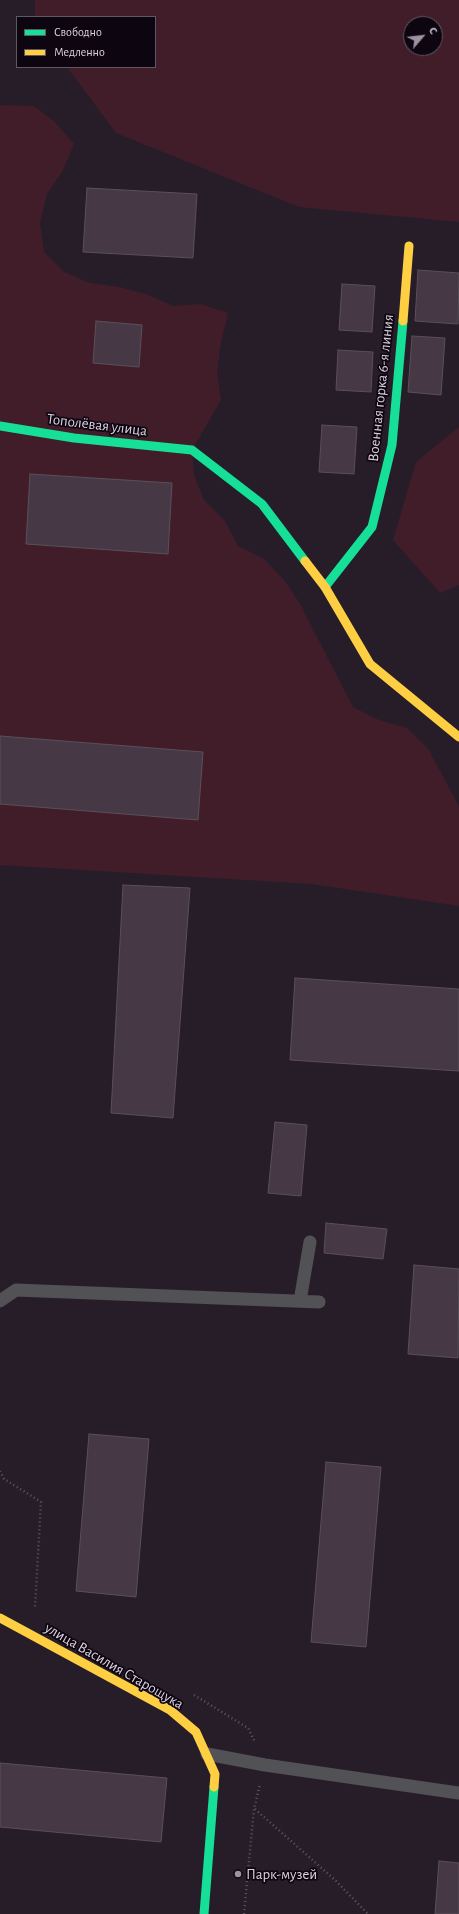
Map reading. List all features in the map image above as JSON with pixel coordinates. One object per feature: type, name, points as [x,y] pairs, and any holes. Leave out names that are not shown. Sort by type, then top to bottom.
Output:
[{"type":"street","name":"Военная горка 6-я линия","points":[[324,587],[372,528],[392,445],[409,246]]},
{"type":"street","name":"Тополёвая улица","points":[[0,426],[74,438],[192,450],[262,504],[324,587]]},
{"type":"street","points":[[324,587],[370,664],[459,738]]},
{"type":"street","name":"улица Василия Старощука","points":[[0,1618],[170,1710],[196,1732],[215,1774],[204,1914]]},
{"type":"lane","points":[[300,1302],[310,1242]]},
{"type":"lane","points":[[0,1301],[16,1290],[319,1302]]},
{"type":"lane","points":[[207,1754],[265,1765],[459,1793]]},
{"type":"path","points":[[0,1471],[4,1478],[41,1502],[35,1607]]},
{"type":"path","points":[[254,1809],[334,1880],[368,1914]]},
{"type":"shaded area","points":[[35,0],[459,0],[459,222],[299,207],[116,133],[68,68],[156,68],[156,16],[35,16]]},
{"type":"shaded area","points":[[0,105],[34,106],[55,122],[74,144],[63,170],[47,194],[40,223],[44,252],[64,272],[90,283],[119,287],[146,294],[173,306],[201,304],[228,313],[221,342],[217,372],[221,400],[192,450],[194,475],[204,500],[225,521],[238,546],[264,559],[285,581],[300,604],[353,707],[379,720],[407,728],[427,747],[459,806],[459,906],[312,884],[0,865]]},
{"type":"shaded area","points":[[459,427],[459,585],[440,593],[393,540],[416,462]]},
{"type":"building","points":[[87,188],[197,194],[193,258],[83,252]]},
{"type":"building","points":[[418,270],[459,273],[458,324],[415,321]]},
{"type":"building","points":[[342,284],[375,286],[372,332],[339,330]]},
{"type":"building","points":[[96,321],[142,325],[139,367],[93,363]]},
{"type":"building","points":[[412,336],[445,338],[441,395],[408,392]]},
{"type":"building","points":[[338,350],[373,352],[371,392],[336,390]]},
{"type":"building","points":[[322,425],[357,427],[354,474],[319,472]]},
{"type":"building","points":[[30,474],[172,483],[168,554],[26,544]]},
{"type":"building","points":[[0,736],[203,752],[198,820],[0,804]]},
{"type":"building","points":[[123,885],[190,888],[173,1118],[111,1113]]},
{"type":"building","points":[[295,978],[459,989],[459,1071],[290,1060]]},
{"type":"building","points":[[275,1122],[307,1125],[301,1196],[268,1193]]},
{"type":"building","points":[[326,1223],[387,1229],[383,1259],[324,1253]]},
{"type":"building","points":[[414,1265],[459,1269],[458,1358],[408,1354]]},
{"type":"building","points":[[89,1434],[149,1439],[136,1597],[76,1591]]},
{"type":"building","points":[[326,1462],[381,1467],[366,1647],[311,1642]]},
{"type":"building","points":[[0,1763],[167,1778],[161,1842],[0,1827]]},
{"type":"building","points":[[439,1861],[459,1863],[459,1914],[435,1914]]},
{"type":"traffic: fast","points":[[325,587],[372,527],[392,445],[403,321]]},
{"type":"traffic: fast","points":[[0,426],[74,438],[192,450],[262,504],[305,561]]},
{"type":"traffic: fast","points":[[204,1914],[214,1787]]},
{"type":"traffic: slow","points":[[403,321],[409,246]]},
{"type":"traffic: slow","points":[[305,561],[325,587],[370,664],[459,737]]},
{"type":"traffic: slow","points":[[0,1618],[170,1710],[196,1732],[215,1774],[214,1787]]},
{"type":"place","name":"Парк-музей","points":[[238,1874]]}]
